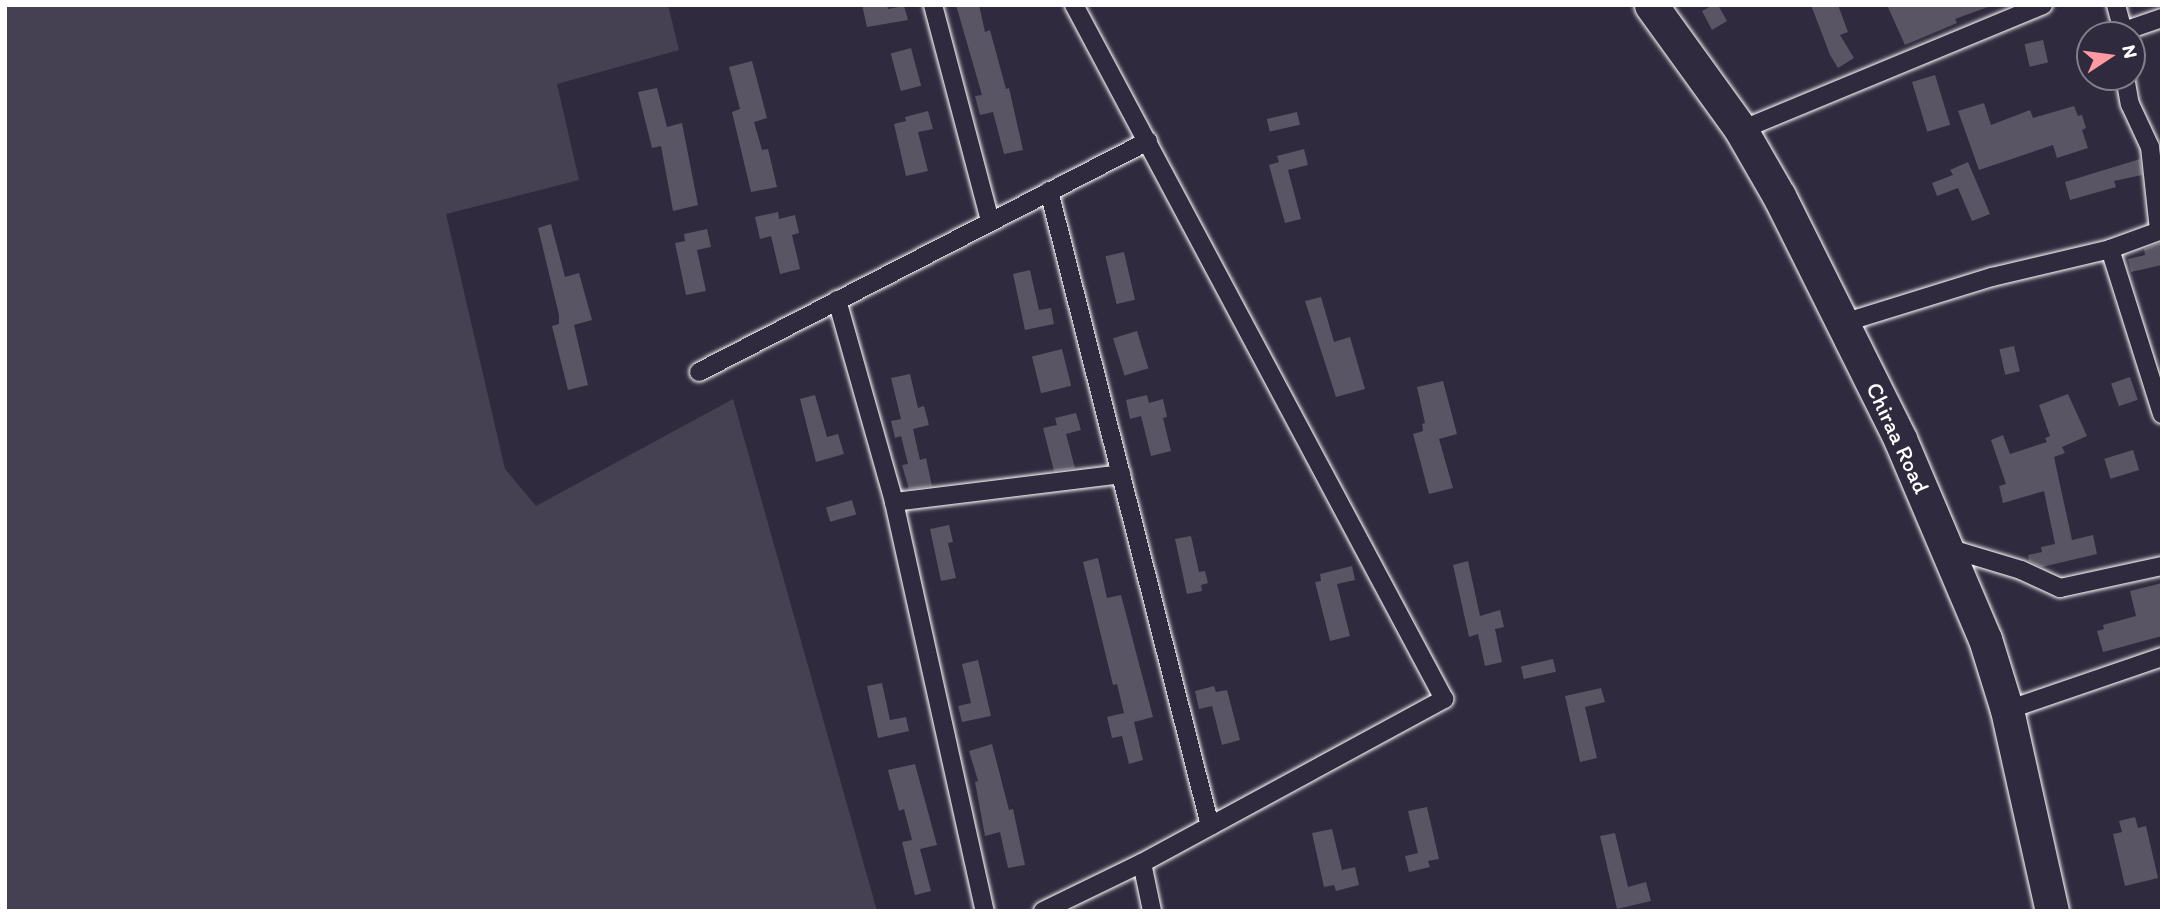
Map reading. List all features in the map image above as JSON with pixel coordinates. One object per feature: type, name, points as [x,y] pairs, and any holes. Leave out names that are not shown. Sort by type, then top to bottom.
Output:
[{"type":"highway","name":"Chiraa Road","points":[[1651,5],[1741,130],[1779,197],[1900,439],[1985,639],[2007,710],[2052,911]]},
{"type":"street","points":[[933,5],[990,221]]},
{"type":"street","points":[[1042,911],[1142,863],[1444,699],[1074,5]]},
{"type":"street","points":[[1741,130],[2043,5]]},
{"type":"street","points":[[1843,323],[1992,277],[2110,249],[2160,230],[2150,147],[2130,104],[2128,91]]},
{"type":"street","points":[[699,372],[1148,141]]},
{"type":"street","points":[[1049,191],[1210,826]]},
{"type":"street","points":[[2110,249],[2162,414]]},
{"type":"street","points":[[836,300],[894,502],[985,911]]},
{"type":"street","points":[[894,502],[1121,474]]},
{"type":"street","points":[[1948,548],[2021,570],[2060,588],[2162,566]]},
{"type":"street","points":[[2007,710],[2162,657]]},
{"type":"street","points":[[1142,863],[1153,911]]},
{"type":"shaded area","points":[[5,5],[668,5],[679,50],[557,84],[579,180],[446,214],[505,469],[536,506],[733,399],[877,911],[5,911]]},
{"type":"building","points":[[862,5],[887,5],[888,9],[904,6],[908,20],[867,27]]},
{"type":"building","points":[[956,5],[979,5],[985,32],[990,30],[1006,89],[1009,88],[1023,150],[1004,154],[993,112],[980,115],[975,96],[982,95]]},
{"type":"building","points":[[1718,5],[1727,21],[1712,30],[1702,11]]},
{"type":"building","points":[[1811,5],[1838,5],[1848,32],[1840,35],[1854,58],[1838,68],[1830,55]]},
{"type":"building","points":[[1887,5],[1988,7],[1955,19],[1957,23],[1905,45]]},
{"type":"building","points":[[2043,40],[2048,62],[2030,67],[2024,44]]},
{"type":"building","points":[[911,48],[921,86],[901,91],[891,53]]},
{"type":"building","points":[[752,61],[767,118],[754,122],[762,150],[768,149],[777,187],[751,192],[732,112],[740,109],[729,67]]},
{"type":"building","points":[[1935,75],[1950,125],[1927,132],[1912,82]]},
{"type":"building","points":[[657,88],[667,127],[682,123],[698,205],[673,211],[661,146],[652,148],[638,92]]},
{"type":"building","points":[[1984,103],[1991,125],[2030,110],[2033,118],[2074,106],[2078,116],[2082,115],[2086,128],[2082,130],[2088,148],[2057,158],[2053,145],[1979,170],[1958,111]]},
{"type":"building","points":[[928,111],[933,129],[918,132],[928,171],[906,176],[894,124],[906,121],[905,117]]},
{"type":"building","points":[[1297,112],[1300,125],[1270,132],[1267,119]]},
{"type":"building","points":[[1304,149],[1308,165],[1288,170],[1301,219],[1285,223],[1269,165],[1279,162],[1277,156]]},
{"type":"building","points":[[2140,159],[2142,175],[2114,181],[2116,187],[2070,200],[2065,182]]},
{"type":"building","points":[[1968,162],[1990,214],[1972,221],[1958,188],[1937,196],[1932,183],[1953,175],[1950,170]]},
{"type":"building","points":[[778,212],[779,219],[795,215],[799,233],[792,235],[800,269],[780,274],[771,236],[760,239],[755,217]]},
{"type":"building","points":[[551,224],[565,277],[579,273],[592,320],[574,325],[588,385],[568,390],[552,326],[559,324],[559,315],[538,228]]},
{"type":"building","points":[[707,229],[711,247],[697,250],[706,291],[686,295],[675,243],[685,241],[684,234]]},
{"type":"building","points":[[2162,242],[2162,265],[2131,272],[2128,259],[2145,255],[2144,249]]},
{"type":"building","points":[[1124,252],[1135,300],[1117,304],[1105,256]]},
{"type":"building","points":[[1030,270],[1039,310],[1051,308],[1054,324],[1025,330],[1013,274]]},
{"type":"building","points":[[1321,297],[1334,342],[1350,337],[1365,389],[1336,397],[1305,301]]},
{"type":"building","points":[[1137,331],[1148,368],[1124,376],[1113,338]]},
{"type":"building","points":[[2014,346],[2020,371],[2005,375],[1999,349]]},
{"type":"building","points":[[1062,349],[1071,386],[1041,393],[1032,356]]},
{"type":"building","points":[[910,374],[918,408],[924,406],[929,425],[913,429],[920,460],[926,458],[932,486],[909,489],[902,465],[908,464],[901,436],[895,438],[891,421],[901,419],[891,378]]},
{"type":"building","points":[[2130,377],[2138,400],[2119,406],[2111,384]]},
{"type":"building","points":[[1443,381],[1457,434],[1439,439],[1453,488],[1429,494],[1413,434],[1423,431],[1422,424],[1425,423],[1417,387]]},
{"type":"building","points":[[2068,394],[2087,436],[2062,447],[2065,453],[2054,457],[2072,540],[2093,535],[2097,554],[2042,567],[2029,561],[2028,555],[2042,552],[2041,547],[2055,544],[2044,491],[2003,503],[1999,486],[2006,484],[1991,440],[2003,435],[2010,454],[2047,442],[2045,438],[2050,436],[2039,405]]},
{"type":"building","points":[[815,395],[827,437],[838,434],[844,454],[816,462],[800,399]]},
{"type":"building","points":[[1147,395],[1149,403],[1163,399],[1167,417],[1163,418],[1171,451],[1151,456],[1141,416],[1130,419],[1126,400]]},
{"type":"building","points":[[1076,413],[1081,430],[1066,434],[1075,468],[1054,471],[1043,428],[1057,425],[1055,418]]},
{"type":"building","points":[[2133,450],[2139,470],[2110,479],[2104,459]]},
{"type":"building","points":[[852,500],[856,514],[830,522],[826,507]]},
{"type":"building","points":[[949,525],[953,542],[948,543],[956,578],[941,581],[930,529]]},
{"type":"building","points":[[1191,536],[1199,572],[1205,571],[1208,583],[1201,585],[1202,591],[1187,594],[1175,539]]},
{"type":"building","points":[[1098,558],[1107,598],[1121,595],[1153,717],[1134,722],[1143,760],[1129,764],[1122,736],[1112,738],[1107,717],[1124,713],[1117,684],[1113,685],[1083,562]]},
{"type":"building","points":[[1468,561],[1480,616],[1500,610],[1504,627],[1495,629],[1502,662],[1485,666],[1478,634],[1469,637],[1453,565]]},
{"type":"building","points":[[1352,566],[1355,580],[1337,584],[1350,636],[1330,641],[1315,582],[1321,581],[1320,574]]},
{"type":"building","points":[[2162,583],[2162,636],[2103,652],[2097,631],[2104,629],[2103,625],[2136,616],[2130,591]]},
{"type":"building","points":[[1553,659],[1556,672],[1524,679],[1521,666]]},
{"type":"building","points":[[978,660],[991,716],[962,722],[958,706],[971,703],[962,664]]},
{"type":"building","points":[[882,683],[890,720],[906,717],[909,731],[878,738],[867,686]]},
{"type":"building","points":[[1214,686],[1216,692],[1227,690],[1240,740],[1222,745],[1212,706],[1199,709],[1195,691]]},
{"type":"building","points":[[1601,688],[1605,702],[1585,707],[1597,758],[1580,762],[1565,696]]},
{"type":"building","points":[[992,744],[1009,810],[1013,809],[1025,865],[1008,868],[1000,832],[985,836],[975,782],[978,781],[969,751]]},
{"type":"building","points":[[915,764],[937,845],[920,849],[931,891],[915,895],[902,842],[912,840],[904,809],[899,811],[888,770]]},
{"type":"building","points":[[1427,807],[1439,859],[1428,861],[1430,867],[1409,872],[1405,856],[1418,853],[1408,811]]},
{"type":"building","points":[[2135,817],[2138,828],[2146,826],[2158,878],[2125,886],[2113,834],[2122,832],[2119,821]]},
{"type":"building","points":[[1332,829],[1342,870],[1355,867],[1359,885],[1336,891],[1334,885],[1324,887],[1312,833]]},
{"type":"building","points":[[1615,833],[1628,887],[1646,882],[1651,901],[1617,909],[1600,836]]}]
